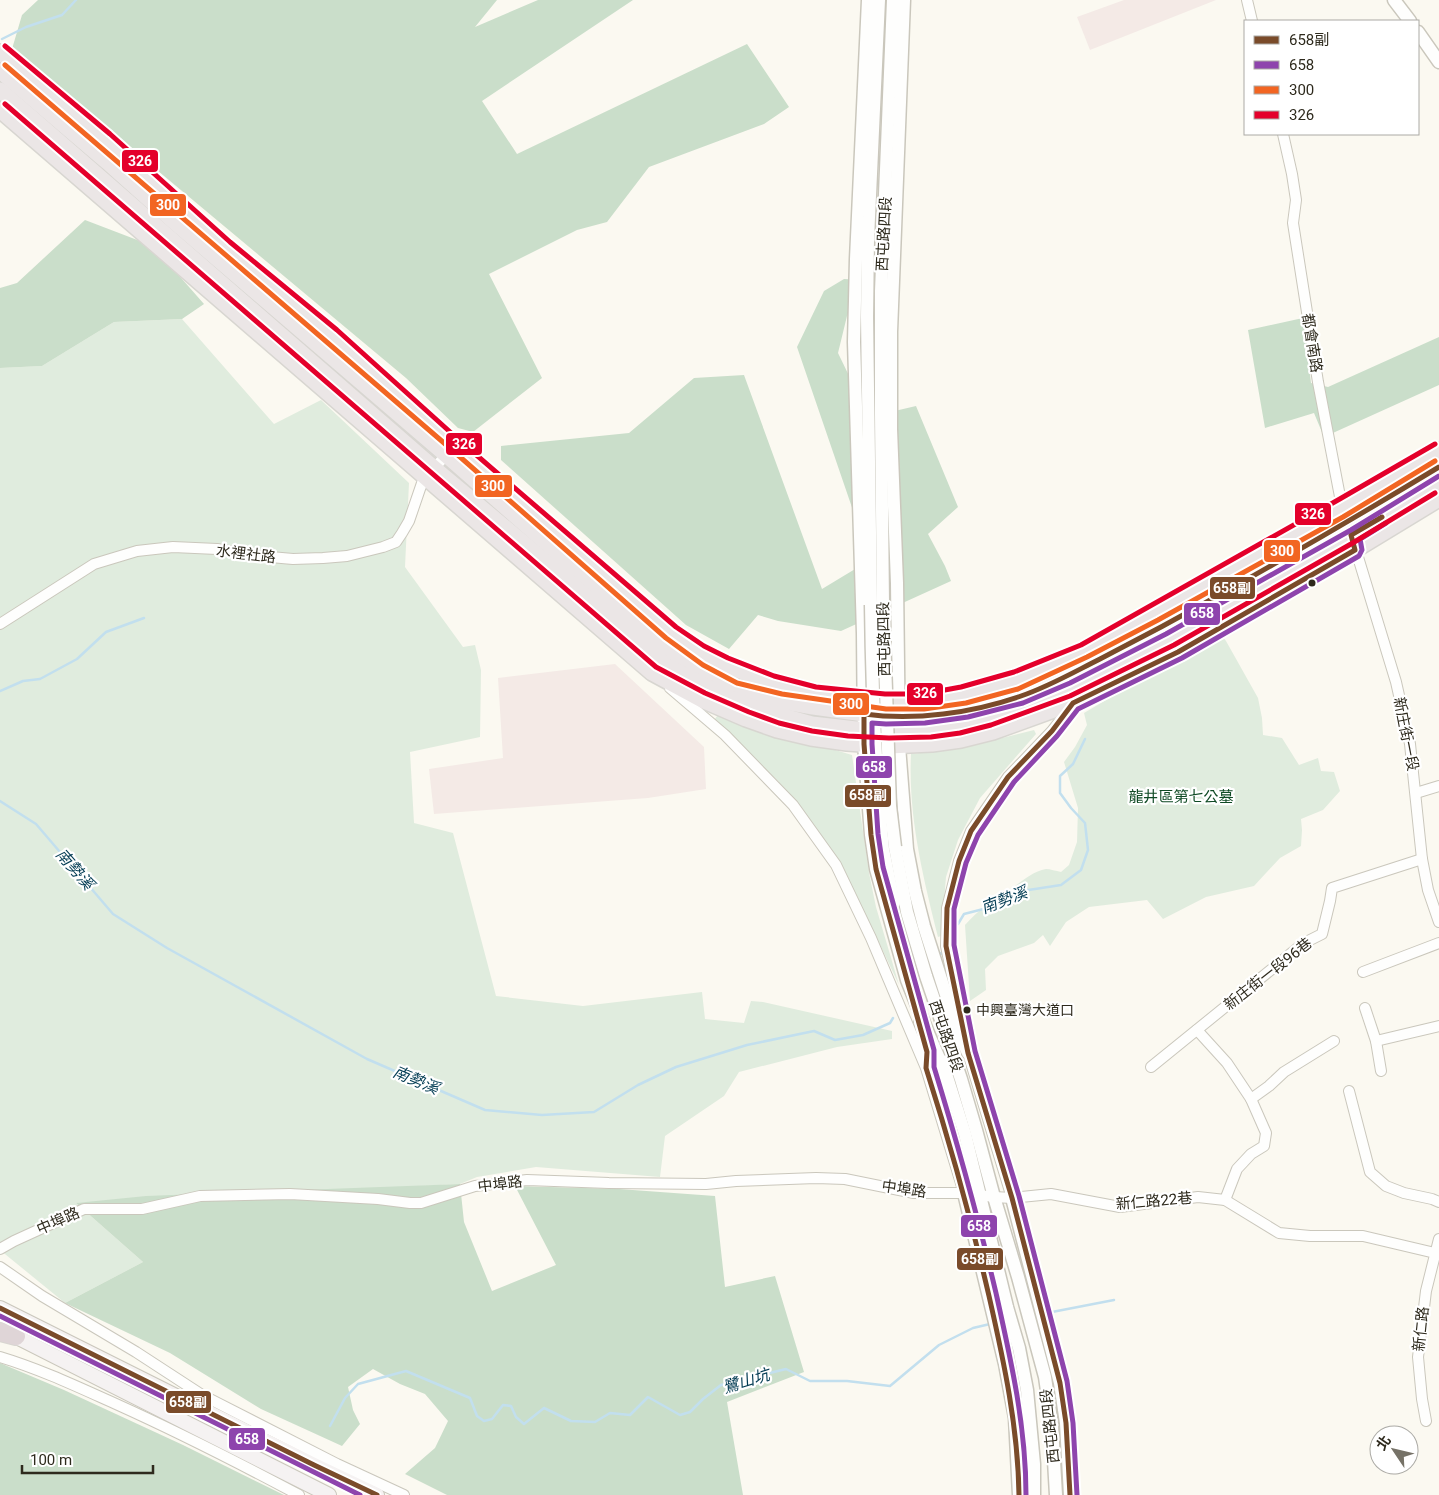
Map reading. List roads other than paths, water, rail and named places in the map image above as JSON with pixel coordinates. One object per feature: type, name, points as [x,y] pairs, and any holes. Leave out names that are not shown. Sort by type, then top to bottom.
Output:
[{"type":"main road","points":[[0,52],[104,140],[225,248],[332,336],[450,451],[661,644],[699,671],[734,690],[813,707],[864,707]]},
{"type":"main road","points":[[0,71],[107,162],[173,222],[671,633],[700,652],[725,665],[772,683],[864,707],[886,717],[925,716],[967,710],[1021,696],[1067,676],[1162,627],[1351,536],[1439,499]]},
{"type":"main road","points":[[0,90],[652,673],[702,700],[777,730],[811,738],[864,737],[924,701],[972,692],[1016,679],[1084,652],[1439,450]]},
{"type":"main road","points":[[0,110],[430,474],[525,544],[667,666],[721,694],[755,708],[812,724],[899,746],[942,742],[993,732],[1073,703],[1178,652],[1351,536],[1439,484]]},
{"type":"main road","points":[[899,716],[961,724],[1031,706],[1100,677],[1287,569],[1351,536],[1439,467]]},
{"type":"main road","points":[[0,1308],[314,1466],[377,1495]]},
{"type":"main road","points":[[0,1328],[8,1334],[329,1495]]},
{"type":"street","name":"西屯路四段","points":[[868,0],[854,342],[864,737],[871,835],[876,869],[907,980],[944,1070]]},
{"type":"street","name":"西屯路四段","points":[[879,0],[868,240],[867,317],[877,605],[890,806],[889,848],[897,916],[965,1134],[1018,1348],[1027,1390],[1034,1464],[1034,1495]]},
{"type":"street","name":"西屯路四段","points":[[877,605],[881,292],[892,0]]},
{"type":"street","name":"西屯路四段","points":[[904,0],[890,332],[899,746],[907,849],[915,891],[924,926],[958,1032],[968,1053]]},
{"type":"street","points":[[1247,0],[1252,20]]},
{"type":"street","points":[[1394,0],[1409,20]]},
{"type":"street","points":[[1419,33],[1439,62]]},
{"type":"street","name":"都會南路","points":[[1283,135],[1296,200],[1293,223],[1318,382],[1342,506],[1351,536]]},
{"type":"street","points":[[856,399],[867,317]]},
{"type":"street","points":[[881,397],[890,332]]},
{"type":"street","name":"水裡社路","points":[[0,624],[94,564],[137,551],[173,547],[217,549],[284,558],[312,559],[347,556],[383,547],[396,542],[409,521],[414,504],[430,474],[450,451]]},
{"type":"street","name":"新庄街一段","points":[[1351,536],[1396,682],[1410,744],[1422,859],[1428,890],[1439,922]]},
{"type":"street","name":"西屯路四段","points":[[652,673],[725,735],[793,806],[836,865],[879,955],[926,1068],[964,1193],[1014,1409],[1019,1495]]},
{"type":"street","points":[[1073,703],[1100,677]]},
{"type":"street","name":"西屯路四段","points":[[1070,1495],[1066,1423],[1060,1383],[1012,1198],[968,1053],[946,946],[947,908],[959,861],[971,831],[1008,777],[1052,730],[1073,703]]},
{"type":"street","points":[[1416,793],[1439,786]]},
{"type":"street","name":"西屯路四段","points":[[889,848],[926,976],[961,1079],[1045,1377],[1052,1426],[1056,1495]]},
{"type":"street","name":"新庄街一段96巷","points":[[1151,1067],[1304,944],[1322,934],[1332,888],[1422,859]]},
{"type":"street","points":[[1363,972],[1439,944]]},
{"type":"street","points":[[907,980],[926,1052],[926,1068]]},
{"type":"street","points":[[1365,1008],[1376,1041],[1381,1071]]},
{"type":"street","points":[[1376,1041],[1439,1026]]},
{"type":"street","points":[[1197,1030],[1227,1063],[1251,1099],[1266,1133],[1264,1146],[1251,1154],[1237,1169],[1225,1200]]},
{"type":"street","points":[[1251,1099],[1284,1072],[1334,1042]]},
{"type":"street","points":[[1349,1091],[1370,1172],[1386,1186],[1439,1202]]},
{"type":"street","name":"中埠路","points":[[0,1249],[14,1240],[84,1209],[142,1208],[200,1196],[290,1194],[421,1203],[474,1186],[527,1180],[698,1184],[807,1178],[845,1179],[914,1193],[964,1193],[994,1198],[1012,1198]]},
{"type":"street","name":"新仁路22巷","points":[[1012,1198],[1051,1194],[1120,1207],[1198,1197],[1225,1200],[1279,1233],[1310,1236],[1363,1236],[1435,1253]]},
{"type":"street","name":"新仁路","points":[[1426,1421],[1418,1357],[1426,1291],[1439,1239]]},
{"type":"street","points":[[0,1268],[202,1395],[345,1468],[404,1495]]},
{"type":"street","points":[[0,1357],[25,1365],[153,1420],[299,1495]]},
{"type":"waterway","name":"南勢溪","points":[[2,39],[26,27],[62,15],[76,0]]},
{"type":"waterway","name":"南勢溪","points":[[0,691],[23,681],[40,679],[77,659],[106,632],[144,618]]},
{"type":"waterway","name":"南勢溪","points":[[958,924],[964,914],[995,906],[1022,891],[1061,885],[1081,870],[1088,850],[1085,823],[1060,793],[1060,776],[1073,764],[1085,739]]},
{"type":"waterway","name":"南勢溪","points":[[0,801],[36,824],[113,914],[167,948],[367,1059],[485,1110],[542,1115],[594,1112],[638,1085],[676,1067],[747,1045],[814,1031],[835,1040],[863,1035],[890,1023],[893,1018]]},
{"type":"waterway","name":"鷺山坑","points":[[1052,1312],[1114,1300]]},
{"type":"waterway","name":"鷺山坑","points":[[330,1426],[345,1398],[358,1384],[406,1371],[470,1398],[477,1416],[484,1421],[492,1419],[503,1405],[511,1406],[516,1417],[524,1424],[544,1408],[571,1421],[595,1422],[610,1413],[630,1415],[648,1397],[680,1415],[690,1412],[721,1385],[786,1369],[810,1381],[847,1381],[890,1386],[939,1345],[973,1328],[990,1324]]},
{"type":"place","name":"中興臺灣大道口","points":[[967,1010]]},
{"type":"park label","name":"龍井區第七公墓","points":[[1181,797]]}]
